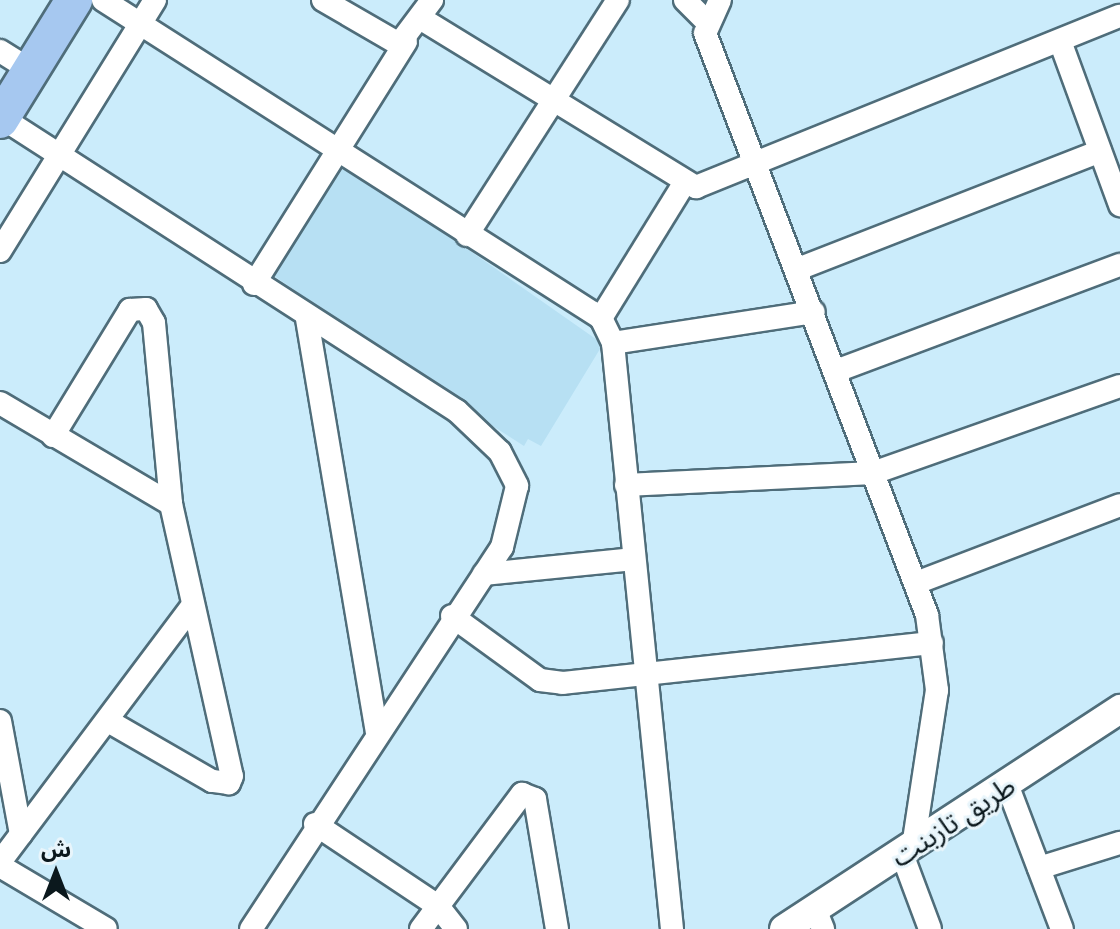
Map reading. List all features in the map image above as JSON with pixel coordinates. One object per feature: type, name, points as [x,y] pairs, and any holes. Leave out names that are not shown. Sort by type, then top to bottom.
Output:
[{"type":"main road","points":[[1,119],[11,65],[50,0]]},
{"type":"main road","points":[[11,65],[74,0]]},
{"type":"street","points":[[103,0],[338,153],[601,318],[613,343],[672,929]]},
{"type":"street","points":[[0,251],[155,0]]},
{"type":"street","points":[[323,0],[384,39],[406,42]]},
{"type":"street","points":[[467,235],[618,0]]},
{"type":"street","points":[[685,0],[706,21],[916,583],[932,643],[932,750],[907,850],[930,929]]},
{"type":"street","points":[[706,21],[720,0]]},
{"type":"street","points":[[254,284],[426,9],[552,102],[683,185],[696,187],[1120,16]]},
{"type":"street","points":[[1060,41],[1120,205]]},
{"type":"street","points":[[1,119],[307,319],[457,411],[500,452],[517,486],[512,528],[315,824],[251,929]]},
{"type":"street","points":[[798,269],[1100,151]]},
{"type":"street","points":[[601,318],[683,185]]},
{"type":"street","points":[[836,371],[1120,265]]},
{"type":"street","points":[[53,436],[130,310],[146,309],[154,323],[171,504],[192,606],[228,739],[229,783],[212,781],[108,721]]},
{"type":"street","points":[[613,343],[814,312]]},
{"type":"street","points":[[307,319],[377,731]]},
{"type":"street","points":[[626,485],[873,473],[1120,386]]},
{"type":"street","points":[[0,403],[171,504]]},
{"type":"street","points":[[916,583],[1120,505]]},
{"type":"street","points":[[484,574],[633,559]]},
{"type":"street","points":[[106,929],[78,922],[0,864],[192,606]]},
{"type":"street","points":[[452,616],[540,680],[646,674],[932,643]]},
{"type":"street","name":"طريق تازبنت","points":[[784,929],[819,919],[907,850],[1008,787],[1120,709]]},
{"type":"street","points":[[0,721],[21,834]]},
{"type":"street","points":[[1008,787],[1062,929]]},
{"type":"street","points":[[421,929],[515,798],[530,794],[557,929]]},
{"type":"street","points":[[315,824],[438,906],[456,929]]},
{"type":"street","points":[[1039,868],[1120,843]]},
{"type":"shaded area","points":[[346,164],[603,344],[541,446],[528,439],[524,446],[427,384],[273,275]]}]
